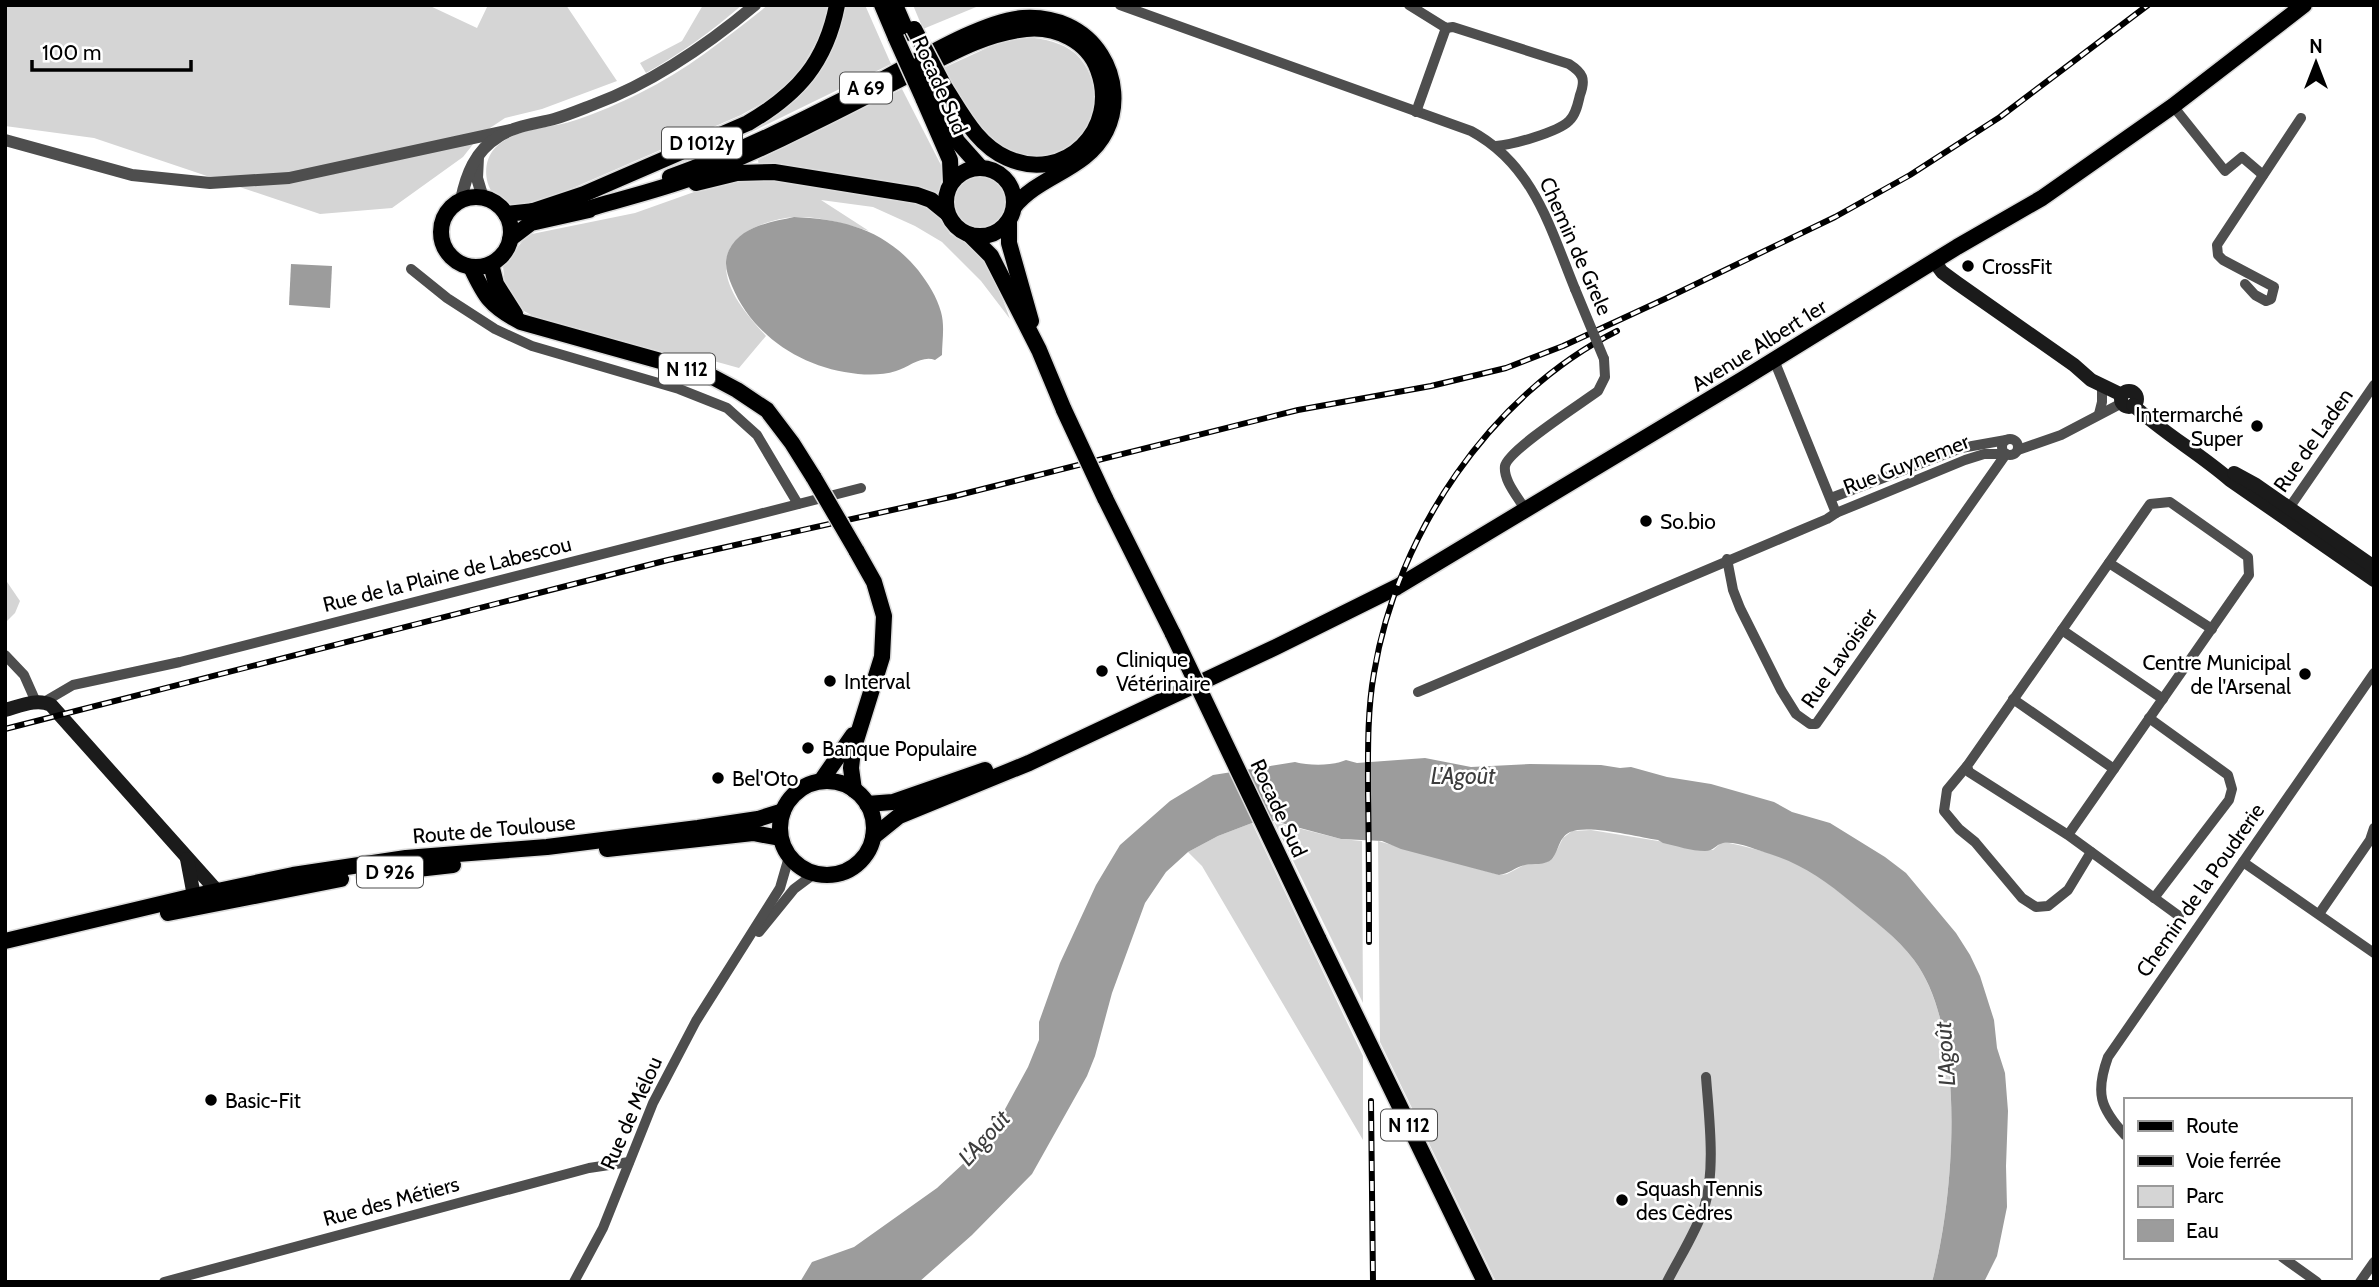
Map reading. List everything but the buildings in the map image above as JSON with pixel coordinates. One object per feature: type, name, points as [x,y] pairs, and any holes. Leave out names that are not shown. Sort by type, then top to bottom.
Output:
[{"type":"main road","name":"D 1012y","points":[[530,212],[584,194],[748,123],[766,112],[796,89],[810,73],[826,45],[837,5]]},
{"type":"main road","name":"Rocade Sud","points":[[882,5],[906,33]]},
{"type":"main road","name":"Rocade Sud","points":[[895,5],[957,141],[981,167]]},
{"type":"main road","points":[[901,5],[906,33]]},
{"type":"main road","name":"Avenue Albert 1er","points":[[1076,739],[1397,587],[1526,511],[2061,186],[2173,106],[2304,5]]},
{"type":"main road","name":"A 69","points":[[530,212],[579,204],[687,172],[831,106],[952,43],[1006,21],[1040,18],[1058,22],[1089,39],[1110,72],[1114,95],[1112,115],[1106,131],[1085,158],[1031,190],[1011,214]]},
{"type":"main road","name":"A 69","points":[[577,212],[704,172],[804,128],[964,46],[1008,31],[1046,29],[1065,34],[1078,43],[1097,67],[1104,99],[1095,131],[1084,145],[1071,156],[1038,165],[1020,163],[991,149],[934,93]]},
{"type":"main road","name":"Rocade Sud","points":[[934,93],[950,160],[951,183]]},
{"type":"main road","points":[[510,239],[506,214],[496,204],[484,198],[461,200],[445,215],[441,226],[444,249],[453,259],[471,267],[491,264],[501,256],[510,239],[531,223],[646,198],[720,175],[755,172],[809,177],[916,195],[931,200],[947,213],[960,230],[978,236],[996,232],[1011,214],[1013,196],[1010,185],[1002,176],[981,167],[969,169],[959,174],[951,183],[945,203],[947,213]]},
{"type":"main road","points":[[506,214],[530,212]]},
{"type":"main road","name":"Rocade Sud","points":[[1011,214],[1009,243],[1039,350]]},
{"type":"main road","name":"Rocade Sud","points":[[970,235],[991,256],[1039,350],[1105,498],[1485,1282]]},
{"type":"main road","points":[[1934,261],[1942,272],[1959,285],[2102,387],[2126,401],[2230,480],[2374,567]]},
{"type":"main road","points":[[491,264],[496,284],[507,305],[521,322]]},
{"type":"main road","name":"N 112","points":[[471,267],[481,289],[499,311],[521,322],[707,374],[766,410],[792,443],[874,582],[884,616],[881,657],[858,728],[851,768],[854,790]]},
{"type":"main road","points":[[2286,512],[2374,580]]},
{"type":"main road","points":[[5,710],[40,702],[61,715],[217,891]]},
{"type":"main road","name":"N 112","points":[[821,781],[858,728]]},
{"type":"main road","points":[[867,804],[893,803],[943,783],[1076,739]]},
{"type":"main road","points":[[782,811],[780,838],[789,857],[814,874],[838,874],[863,858],[873,837],[900,816],[1029,762],[1076,739]]},
{"type":"main road","points":[[821,781],[844,784],[867,804],[872,814],[873,837]]},
{"type":"main road","name":"D 926","points":[[782,811],[800,789],[821,781]]},
{"type":"main road","name":"Route de Toulouse","points":[[5,941],[293,875],[406,858],[547,846],[698,828],[758,819],[782,811]]},
{"type":"main road","name":"D 926","points":[[5,951],[174,911],[374,874],[753,832],[780,838]]},
{"type":"main road","points":[[186,855],[194,896]]},
{"type":"street","points":[[5,140],[132,175],[210,183],[289,178],[510,130],[587,107],[645,82],[696,51],[755,5]]},
{"type":"street","name":"Chemin de Grele","points":[[1120,5],[1471,131],[1509,157],[1528,181],[1604,359],[1605,377],[1598,391],[1520,447],[1509,458],[1505,466],[1509,482],[1526,511]]},
{"type":"street","points":[[1409,5],[1446,28],[1453,27],[1569,64],[1581,71],[1584,78],[1568,123],[1531,138],[1496,146]]},
{"type":"street","points":[[1416,112],[1446,28]]},
{"type":"street","points":[[2173,106],[2225,172],[2242,157],[2263,175]]},
{"type":"street","points":[[2245,284],[2255,295],[2266,301],[2271,299],[2274,287],[2223,260],[2216,250],[2301,118]]},
{"type":"street","points":[[461,200],[466,177],[478,157],[496,138],[510,130]]},
{"type":"street","points":[[478,157],[477,178],[484,198]]},
{"type":"street","points":[[411,269],[476,317],[531,346],[679,389],[727,408],[757,435],[798,504]]},
{"type":"street","name":"Rue Guynemer","points":[[1774,360],[1836,513],[1965,460],[1984,454],[2006,454]]},
{"type":"street","name":"Rue de Laden","points":[[2286,512],[2374,385]]},
{"type":"street","points":[[2099,414],[2102,387]]},
{"type":"street","points":[[2018,450],[2016,441],[2006,440],[2002,447],[2006,454],[2011,455],[2061,435],[2126,401]]},
{"type":"street","name":"Rue Guynemer","points":[[1831,498],[1961,448],[2006,440]]},
{"type":"street","name":"Rue Lavoisier","points":[[1727,559],[1733,590],[1740,608],[1781,690],[1796,714],[1810,724],[1816,724],[2006,454]]},
{"type":"street","name":"Rue de la Plaine de Labescou","points":[[40,702],[55,697],[73,685],[180,662],[861,488]]},
{"type":"street","points":[[2068,835],[2249,575],[2248,557],[2170,502],[2150,504],[1947,790],[1944,811],[1959,829],[1975,842],[2022,898],[2036,907],[2048,906],[2068,890],[2091,852]]},
{"type":"street","points":[[1418,692],[1836,513]]},
{"type":"street","points":[[2109,563],[2212,629]]},
{"type":"street","points":[[2062,630],[2162,699]]},
{"type":"street","points":[[5,655],[24,675],[40,702]]},
{"type":"street","name":"Chemin de la Poudrerie","points":[[2124,1134],[2109,1118],[2102,1104],[2100,1088],[2108,1057],[2374,673]]},
{"type":"street","points":[[2013,699],[2114,769]]},
{"type":"street","points":[[2150,718],[2228,775],[2232,789],[2229,800],[2154,898]]},
{"type":"street","points":[[1966,766],[1969,772],[2068,835],[2179,916]]},
{"type":"street","points":[[2319,914],[2370,840],[2374,828]]},
{"type":"street","name":"Rue de Mélou","points":[[574,1282],[603,1228],[653,1103],[696,1021],[782,883],[789,857]]},
{"type":"street","points":[[2243,862],[2374,953]]},
{"type":"street","name":"Rue de Mélou","points":[[732,965],[794,889],[814,874]]},
{"type":"street","points":[[1667,1282],[1696,1226],[1706,1197],[1710,1142],[1706,1077]]},
{"type":"street","name":"Rue des Métiers","points":[[164,1282],[589,1168],[629,1161]]},
{"type":"street","points":[[2285,1259],[2317,1282]]},
{"type":"street","points":[[2360,1282],[2374,1262]]},
{"type":"green space","points":[[5,5],[428,5],[477,28],[488,5],[566,5],[617,81],[542,109],[505,118],[481,134],[463,157],[392,208],[320,214],[94,138],[5,126]]},
{"type":"green space","points":[[703,5],[742,5],[696,42],[646,73],[640,63],[682,41]]},
{"type":"green space","points":[[768,5],[833,5],[827,11],[820,35],[800,71],[775,96],[741,115],[566,191],[566,194],[514,205],[504,203],[491,191],[486,173],[487,164],[495,148],[503,141],[523,132],[584,117],[640,93],[722,41]]},
{"type":"green space","points":[[843,5],[865,5],[891,64],[708,153],[627,182],[786,105]]},
{"type":"green space","points":[[913,5],[981,5],[923,29]]},
{"type":"green space","points":[[1026,37],[1052,42],[1071,50],[1087,68],[1093,85],[1091,118],[1072,145],[1057,153],[1023,156],[999,146],[974,120],[941,69],[1000,42]]},
{"type":"green space","points":[[902,89],[941,165],[943,175],[938,194],[759,166],[758,160]]},
{"type":"green space","points":[[980,175],[999,183],[1007,202],[999,221],[980,229],[961,221],[953,202],[961,183]]},
{"type":"green space","points":[[750,178],[781,179],[918,200],[941,216],[950,234],[976,248],[991,268],[1010,319],[981,281],[942,242],[873,207],[821,200],[869,231],[823,219],[784,218],[750,230],[740,237],[728,255],[727,276],[734,295],[766,336],[739,368],[685,353],[669,358],[544,322],[524,311],[505,286],[503,266],[527,235],[635,213],[711,186]]},
{"type":"green space","points":[[5,579],[20,601],[15,613],[5,623]]},
{"type":"green space","points":[[1274,822],[1341,839],[1362,841],[1363,1003]]},
{"type":"green space","points":[[1252,823],[1363,1056],[1363,1140],[1202,866],[1188,852],[1218,836]]},
{"type":"green space","points":[[1591,830],[1713,850],[1721,843],[1729,843],[1784,858],[1804,867],[1833,887],[1885,929],[1914,960],[1931,991],[1943,1029],[1952,1117],[1946,1207],[1932,1282],[1496,1282],[1380,1042],[1378,841],[1500,875],[1524,865],[1547,862],[1553,858],[1563,838],[1572,831]]},
{"type":"water","points":[[794,217],[847,224],[862,229],[892,245],[905,256],[925,280],[939,306],[943,323],[942,355],[935,360],[920,360],[891,372],[858,374],[818,365],[783,347],[767,335],[741,304],[726,268],[726,259],[734,242],[749,230]]},
{"type":"water","points":[[291,264],[332,266],[330,308],[289,305]]},
{"type":"water","name":"L'Agoût","points":[[1425,758],[1471,767],[1530,764],[1631,767],[1667,777],[1711,784],[1774,802],[1792,812],[1830,823],[1906,873],[1956,933],[1970,955],[1980,976],[1994,1020],[1997,1048],[2005,1073],[2008,1111],[2007,1207],[1997,1256],[1984,1282],[1932,1282],[1946,1207],[1952,1117],[1943,1029],[1931,991],[1914,960],[1900,944],[1842,894],[1813,874],[1782,858],[1734,843],[1723,843],[1710,850],[1700,851],[1658,840],[1589,829],[1566,835],[1549,861],[1528,864],[1499,875],[1401,849],[1382,841],[1341,839],[1274,821],[1252,823],[1218,836],[1188,852],[1166,872],[1145,903],[1112,993],[1087,1076],[1032,1174],[972,1235],[919,1282],[800,1282],[812,1262],[854,1247],[937,1188],[979,1149],[998,1122],[1028,1067],[1039,1040],[1039,1022],[1060,963],[1096,885],[1120,845],[1170,801],[1213,775],[1295,762],[1321,765],[1346,760],[1357,763]]},
{"type":"railway","points":[[5,729],[668,560],[955,496],[1298,410],[1431,386],[1506,368],[1563,346],[1669,297],[1835,217],[1910,175],[2000,117],[2148,5]]},
{"type":"railway","points":[[1369,942],[1370,703],[1386,621],[1404,570],[1428,521],[1456,474],[1490,431],[1529,392],[1571,358],[1617,331]]},
{"type":"railway","points":[[1371,1101],[1373,1282]]},
{"type":"place","name":"CrossFit","points":[[1968,266]]},
{"type":"place","name":"Intermarché Super","points":[[2257,426]]},
{"type":"place","name":"So.bio","points":[[1646,521]]},
{"type":"place","name":"Clinique Vétérinaire","points":[[1102,671]]},
{"type":"place","name":"Centre Municipal de l'Arsenal","points":[[2305,674]]},
{"type":"place","name":"Interval","points":[[830,681]]},
{"type":"place","name":"Banque Populaire","points":[[808,748]]},
{"type":"place","name":"Bel'Oto","points":[[718,778]]},
{"type":"place","name":"Basic-Fit","points":[[211,1100]]},
{"type":"place","name":"Squash Tennis des Cèdres","points":[[1622,1200]]}]
